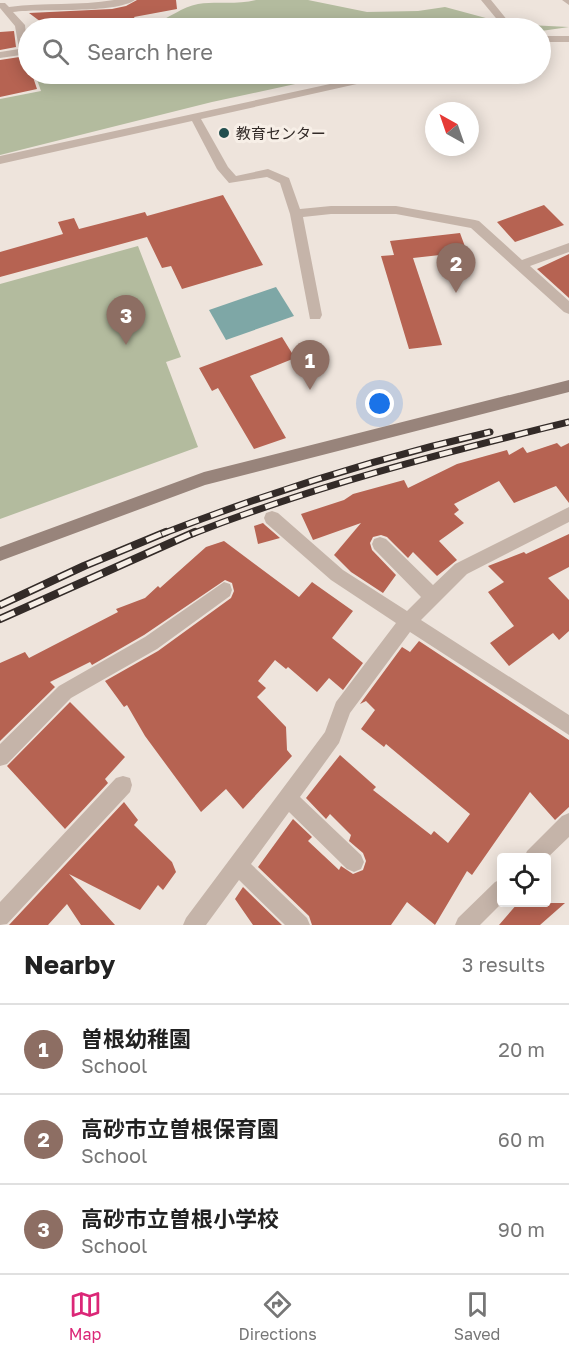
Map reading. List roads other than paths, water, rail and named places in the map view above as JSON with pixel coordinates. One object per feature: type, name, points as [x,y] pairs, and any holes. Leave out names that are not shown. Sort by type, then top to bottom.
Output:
[{"type":"street","points":[[487,1],[500,0]]},
{"type":"street","points":[[3,6],[76,3],[91,7],[134,1]]},
{"type":"street","points":[[487,1],[501,18]]},
{"type":"street","points":[[3,6],[18,23]]},
{"type":"street","points":[[551,39],[569,39]]},
{"type":"street","points":[[0,55],[18,53]]},
{"type":"street","points":[[0,160],[343,84]]},
{"type":"street","points":[[195,117],[223,169],[233,180],[268,173],[285,181],[296,214],[315,315]]},
{"type":"street","points":[[296,214],[331,210],[396,210],[475,224],[569,309]]},
{"type":"street","points":[[521,265],[569,247]]},
{"type":"street","points":[[0,554],[204,479],[569,386]]},
{"type":"street","points":[[193,925],[333,738],[342,708],[408,621],[461,569],[569,514]]},
{"type":"street","points":[[272,518],[337,575],[569,726]]},
{"type":"street","points":[[380,544],[433,597]]},
{"type":"street","points":[[0,757],[66,692],[151,643],[224,590]]},
{"type":"street","points":[[0,917],[123,785]]},
{"type":"street","points":[[288,798],[354,862]]},
{"type":"street","points":[[539,853],[569,823]]},
{"type":"street","points":[[238,865],[300,925]]},
{"type":"street","points":[[465,925],[497,893]]},
{"type":"water","points":[[276,287],[294,316],[226,340],[209,310]]},
{"type":"railway","points":[[192,534],[331,486],[426,458],[569,422]]},
{"type":"railway","points":[[162,534],[324,477],[490,432]]},
{"type":"railway","points":[[0,605],[84,566],[166,532]]},
{"type":"railway","points":[[0,619],[195,532]]},
{"type":"place","name":"教育センター","points":[[224,133]]},
{"type":"place","name":"高砂市立曽根保育園","points":[[456,293]]},
{"type":"place","name":"高砂市立曽根小学校","points":[[126,345]]},
{"type":"place","name":"曽根幼稚園","points":[[310,390]]}]
